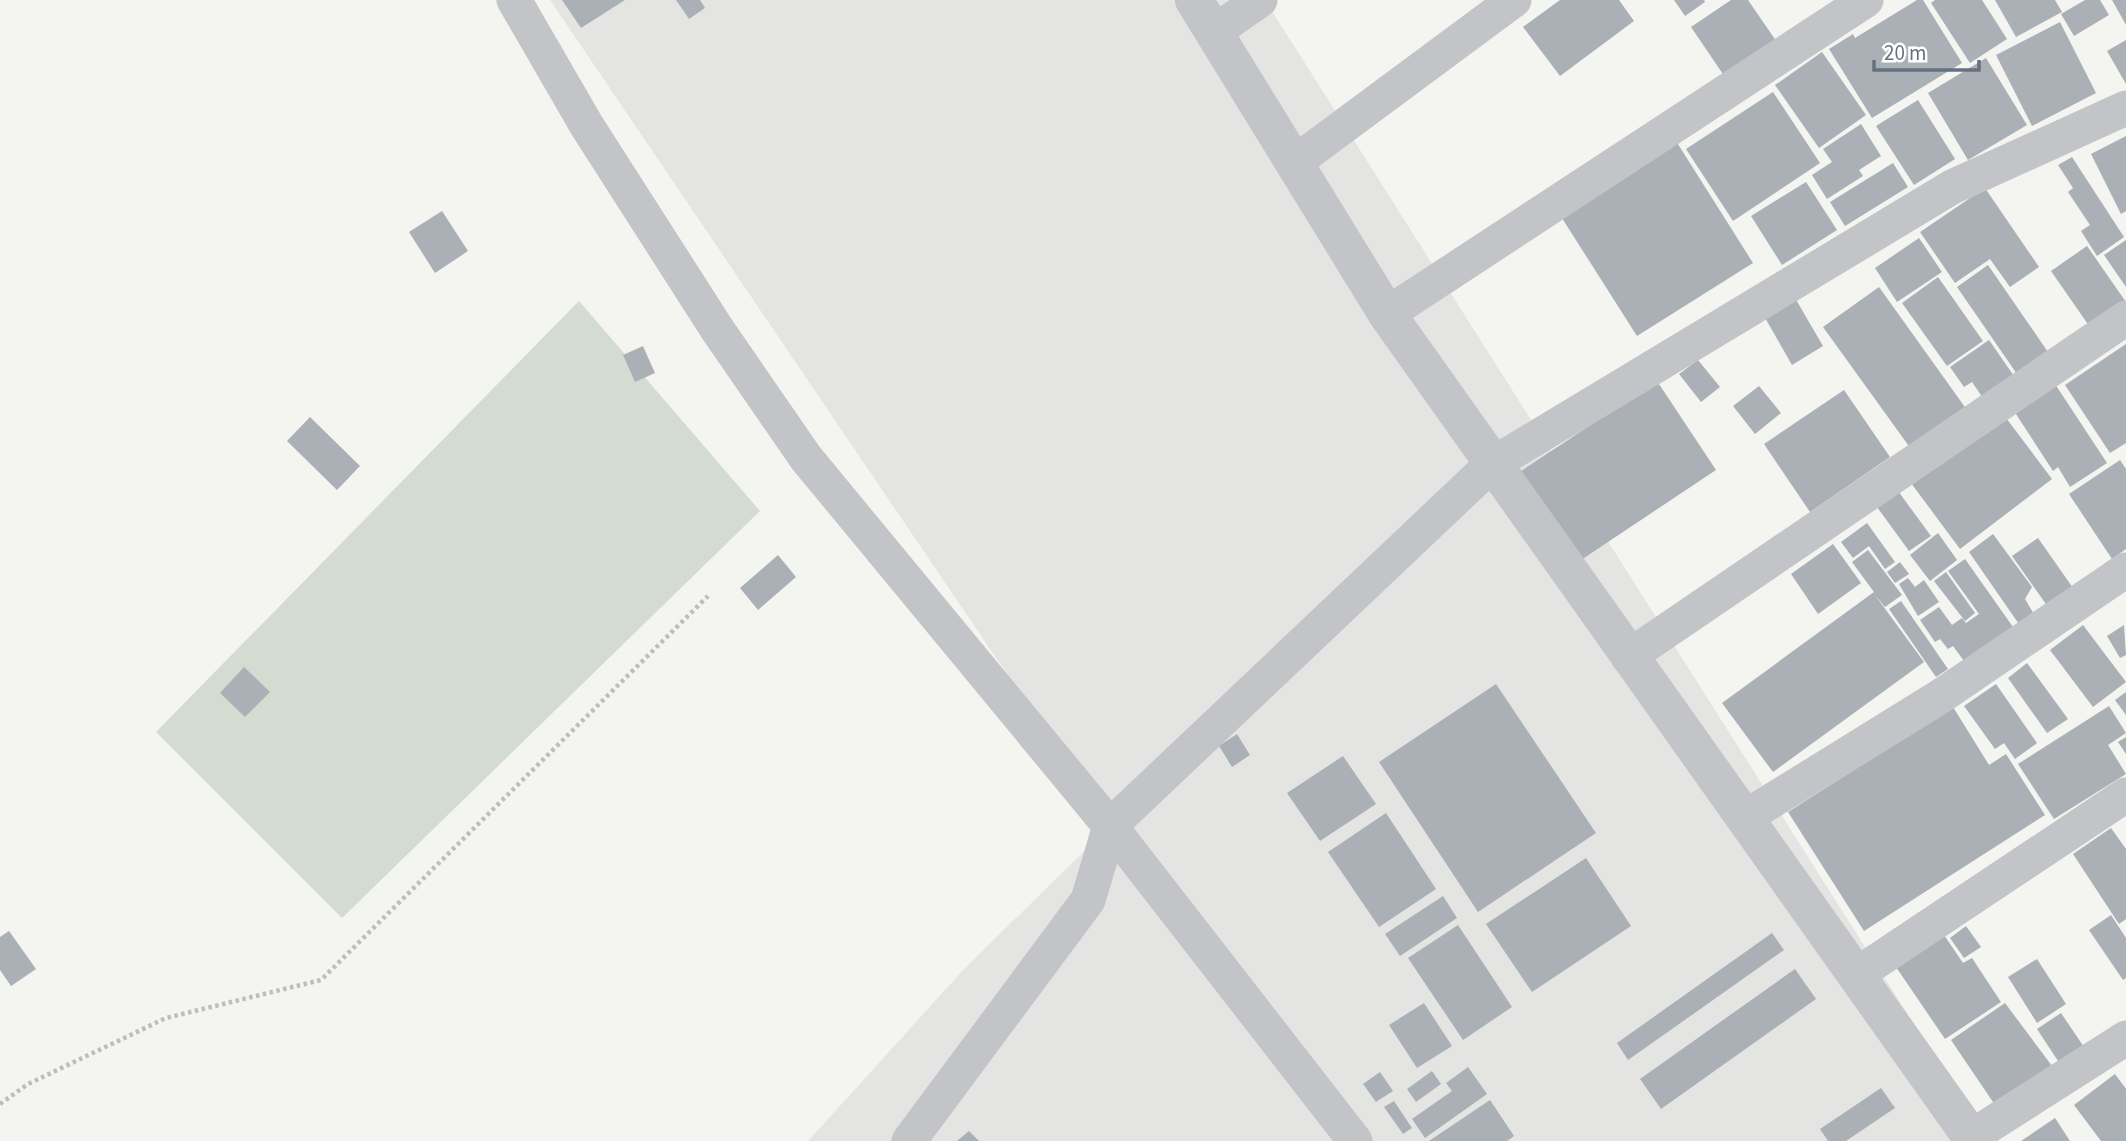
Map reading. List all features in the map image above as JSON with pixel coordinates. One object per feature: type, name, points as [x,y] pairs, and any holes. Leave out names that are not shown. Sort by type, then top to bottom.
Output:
[{"type":"street","points":[[514,0],[594,138],[718,329],[806,458],[1110,826],[1356,1141]]},
{"type":"street","points":[[1194,0],[1387,314],[1628,657],[1973,1139],[2126,1038]]},
{"type":"street","points":[[1213,33],[1260,0]]},
{"type":"street","points":[[1294,163],[1514,0]]},
{"type":"street","points":[[1387,314],[1866,0]]},
{"type":"street","points":[[909,1141],[1088,900],[1110,826],[1492,465],[1952,187],[2126,108]]},
{"type":"street","points":[[1628,657],[2126,318]]},
{"type":"street","points":[[1744,818],[1941,696],[2126,570]]},
{"type":"street","points":[[1856,975],[2126,795]]},
{"type":"path","points":[[0,1104],[28,1084],[166,1018],[321,980],[708,596]]},
{"type":"shaded area","points":[[550,0],[1265,0],[1988,1141],[808,1141],[965,968],[1110,826]]},
{"type":"shaded area","points":[[579,301],[760,511],[342,918],[156,732]]},
{"type":"building","points":[[562,0],[625,0],[581,28]]},
{"type":"building","points":[[676,0],[700,0],[705,8],[689,19]]},
{"type":"building","points":[[1560,0],[1619,0],[1634,21],[1560,76],[1523,27]]},
{"type":"building","points":[[1674,0],[1704,0],[1705,2],[1685,16]]},
{"type":"building","points":[[1731,0],[1748,0],[1781,48],[1729,83],[1691,27]]},
{"type":"building","points":[[1917,0],[1923,0],[1962,63],[1872,118],[1829,49],[1853,34],[1855,38]]},
{"type":"building","points":[[1935,0],[1982,0],[2007,39],[1970,63],[1931,3]]},
{"type":"building","points":[[1995,0],[2055,0],[2062,12],[2016,37]]},
{"type":"building","points":[[2085,0],[2100,0],[2109,15],[2074,36],[2061,14]]},
{"type":"building","points":[[2112,0],[2126,0],[2126,25]]},
{"type":"building","points":[[2060,22],[2096,93],[2032,126],[1996,55]]},
{"type":"building","points":[[2126,40],[2126,84],[2107,51]]},
{"type":"building","points":[[1822,52],[1866,115],[1819,148],[1775,85]]},
{"type":"building","points":[[1986,58],[2027,125],[1968,160],[1928,93]]},
{"type":"building","points":[[1773,92],[1820,163],[1733,221],[1686,149]]},
{"type":"building","points":[[1918,100],[1955,159],[1914,185],[1876,126]]},
{"type":"building","points":[[1861,124],[1881,156],[1859,170],[1863,176],[1827,199],[1812,175],[1832,162],[1823,149]]},
{"type":"building","points":[[2126,136],[2126,211],[2121,214],[2091,154]]},
{"type":"building","points":[[1676,141],[1753,263],[1637,336],[1560,215]]},
{"type":"building","points":[[2072,157],[2124,237],[2097,256],[2081,231],[2090,225],[2068,192],[2073,188],[2058,165]]},
{"type":"building","points":[[1893,163],[1908,187],[1845,226],[1830,202]]},
{"type":"building","points":[[1806,182],[1837,230],[1782,265],[1751,216]]},
{"type":"building","points":[[1985,188],[2039,267],[2010,287],[1990,259],[1955,283],[1920,232]]},
{"type":"building","points":[[442,211],[468,251],[435,273],[409,232]]},
{"type":"building","points":[[1919,238],[1942,272],[1897,302],[1875,268]]},
{"type":"building","points":[[2126,240],[2126,287],[2104,255]]},
{"type":"building","points":[[2087,246],[2126,302],[2094,333],[2051,271]]},
{"type":"building","points":[[1988,265],[2050,355],[2019,377],[1957,287]]},
{"type":"building","points":[[1938,277],[1983,341],[1947,366],[1902,303]]},
{"type":"building","points":[[1879,287],[1967,410],[1911,449],[1823,327]]},
{"type":"building","points":[[1795,298],[1823,346],[1792,365],[1764,316]]},
{"type":"building","points":[[1989,340],[2016,379],[1985,401],[1972,382],[1964,387],[1950,367]]},
{"type":"building","points":[[2126,344],[2126,443],[2110,453],[2065,385]]},
{"type":"building","points":[[643,346],[655,373],[635,382],[623,355]]},
{"type":"building","points":[[1698,360],[1720,387],[1701,402],[1679,374]]},
{"type":"building","points":[[1657,381],[1716,470],[1578,562],[1518,473]]},
{"type":"building","points":[[2055,384],[2107,463],[2070,487],[2058,467],[2053,471],[2014,411]]},
{"type":"building","points":[[1759,386],[1781,413],[1755,434],[1733,406]]},
{"type":"building","points":[[1844,390],[1890,457],[1810,512],[1764,444]]},
{"type":"building","points":[[2003,414],[2052,479],[1960,549],[1911,483]]},
{"type":"building","points":[[310,417],[360,466],[337,490],[287,441]]},
{"type":"building","points":[[2120,460],[2126,469],[2126,549],[2112,559],[2069,494]]},
{"type":"building","points":[[1898,491],[1931,536],[1909,551],[1877,507]]},
{"type":"building","points":[[1867,523],[1895,562],[1885,569],[1869,546],[1853,558],[1841,542]]},
{"type":"building","points":[[1938,533],[1957,560],[1930,581],[1910,555]]},
{"type":"building","points":[[1993,534],[2032,587],[2025,599],[2035,616],[2021,627],[1969,552]]},
{"type":"building","points":[[2038,538],[2073,588],[2048,607],[2012,556]]},
{"type":"building","points":[[1833,544],[1861,583],[1818,614],[1791,574]]},
{"type":"building","points":[[1868,550],[1902,595],[1885,607],[1875,595],[1924,662],[1773,772],[1722,703],[1874,592],[1852,562]]},
{"type":"building","points":[[778,555],[796,577],[758,610],[740,588]]},
{"type":"building","points":[[1965,559],[2013,627],[1964,661],[1953,646],[1948,649],[1940,639],[1935,642],[1920,620],[1939,607],[1952,625],[1962,618],[1966,623],[1979,614],[1948,571]]},
{"type":"building","points":[[1900,562],[1909,574],[1895,583],[1887,572]]},
{"type":"building","points":[[1946,572],[1975,613],[1965,621],[1934,581]]},
{"type":"building","points":[[1908,578],[1915,587],[1924,580],[1939,602],[1918,616],[1899,584]]},
{"type":"building","points":[[1901,601],[1948,669],[1936,677],[1889,609]]},
{"type":"building","points":[[2083,625],[2126,682],[2093,707],[2050,650]]},
{"type":"building","points":[[2124,625],[2126,655],[2120,658],[2107,636]]},
{"type":"building","points":[[2027,663],[2068,719],[2047,733],[2008,678]]},
{"type":"building","points":[[244,667],[270,692],[245,717],[220,693]]},
{"type":"building","points":[[1496,684],[1596,833],[1478,912],[1379,762]]},
{"type":"building","points":[[1996,684],[2037,743],[2015,759],[2004,743],[1995,749],[1964,706]]},
{"type":"building","points":[[2126,692],[2126,715],[2115,700]]},
{"type":"building","points":[[2109,706],[2126,733],[2108,745],[2126,774],[2054,819],[2018,764]]},
{"type":"building","points":[[1953,707],[1989,765],[2006,754],[2045,815],[1864,931],[1788,812]]},
{"type":"building","points":[[1237,734],[1250,755],[1232,767],[1219,746]]},
{"type":"building","points":[[2126,737],[2126,754],[2118,742]]},
{"type":"building","points":[[1343,756],[1376,804],[1320,841],[1287,793]]},
{"type":"building","points":[[1386,813],[1436,889],[1379,927],[1328,852]]},
{"type":"building","points":[[2111,828],[2126,849],[2126,919],[2119,924],[2073,854]]},
{"type":"building","points":[[1586,858],[1631,926],[1532,992],[1486,924]]},
{"type":"building","points":[[1443,896],[1457,918],[1400,956],[1385,934]]},
{"type":"building","points":[[2111,915],[2126,938],[2126,978],[2123,980],[2089,930]]},
{"type":"building","points":[[1458,925],[1512,1007],[1463,1040],[1408,958]]},
{"type":"building","points":[[1966,926],[1981,947],[1964,958],[1950,938]]},
{"type":"building","points":[[9,931],[36,969],[11,986],[0,970],[0,937]]},
{"type":"building","points":[[1772,933],[1784,950],[1628,1060],[1617,1043]]},
{"type":"building","points":[[1944,935],[1963,963],[1972,958],[2001,1002],[1945,1039],[1896,967]]},
{"type":"building","points":[[2037,959],[2066,1004],[2037,1023],[2008,977]]},
{"type":"building","points":[[1795,969],[1816,999],[1661,1109],[1640,1079]]},
{"type":"building","points":[[1424,1003],[1452,1046],[1417,1068],[1389,1025]]},
{"type":"building","points":[[2005,1003],[2052,1066],[1995,1105],[1951,1040]]},
{"type":"building","points":[[2061,1013],[2086,1050],[2062,1067],[2037,1029]]},
{"type":"building","points":[[1468,1067],[1487,1094],[1425,1138],[1412,1119],[1452,1091],[1446,1083]]},
{"type":"building","points":[[1432,1071],[1441,1084],[1416,1102],[1407,1089]]},
{"type":"building","points":[[1380,1072],[1393,1091],[1376,1102],[1363,1084]]},
{"type":"building","points":[[2115,1074],[2126,1089],[2126,1141],[2101,1141],[2074,1105]]},
{"type":"building","points":[[1881,1088],[1895,1108],[1846,1141],[1828,1141],[1820,1129]]},
{"type":"building","points":[[1490,1100],[1514,1136],[1507,1141],[1429,1141]]},
{"type":"building","points":[[1394,1101],[1412,1128],[1403,1134],[1384,1107]]},
{"type":"building","points":[[2055,1118],[2070,1141],[2021,1141]]},
{"type":"building","points":[[969,1131],[979,1141],[957,1141]]}]
